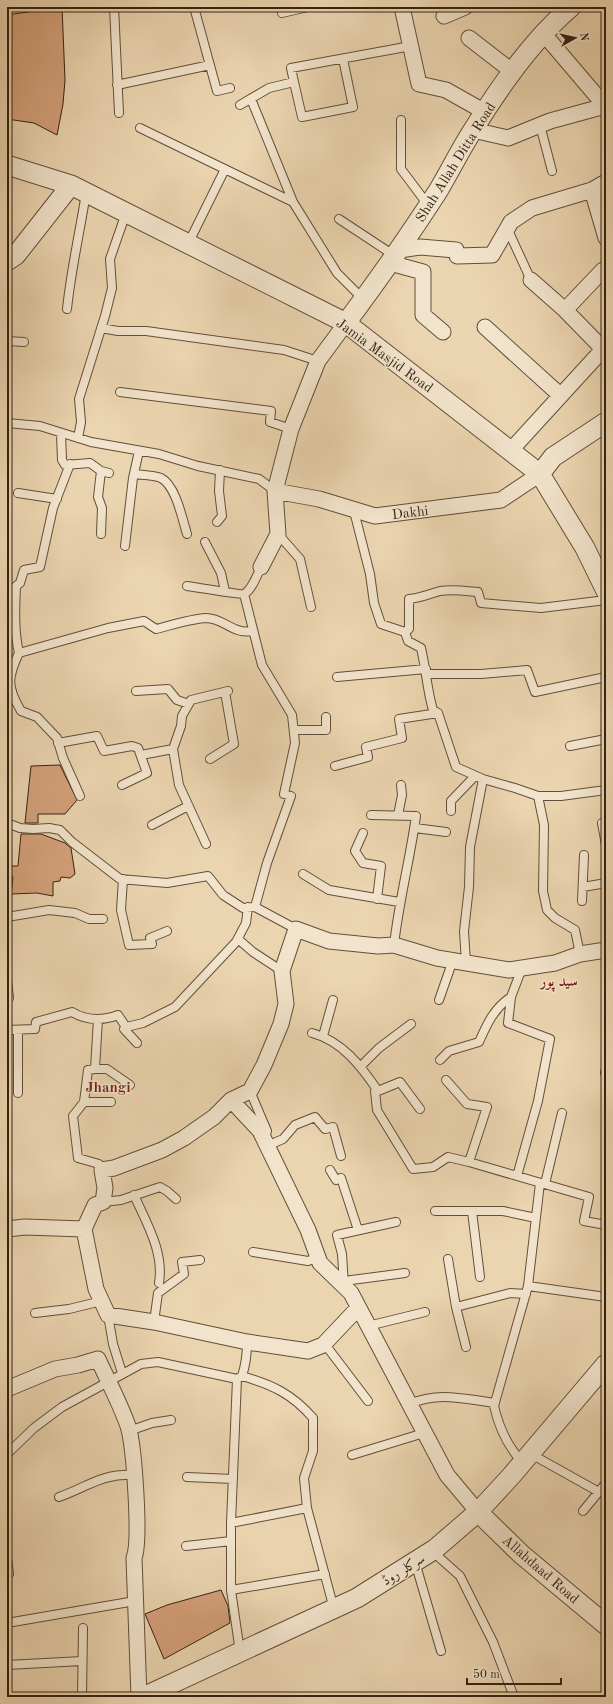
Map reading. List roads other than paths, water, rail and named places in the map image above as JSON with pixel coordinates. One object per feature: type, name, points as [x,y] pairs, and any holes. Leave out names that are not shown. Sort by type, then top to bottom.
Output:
[{"type":"street","points":[[402,7],[419,84],[446,90],[485,112]]},
{"type":"street","points":[[444,16],[465,7]]},
{"type":"street","name":"Shah Allah Ditta Road","points":[[346,323],[395,256],[428,205],[473,130],[513,72],[543,33],[571,7]]},
{"type":"street","points":[[473,130],[508,138],[602,98],[543,33]]},
{"type":"street","points":[[469,38],[513,72]]},
{"type":"street","name":"Jamia Masjid Road","points":[[7,165],[78,189],[346,323],[540,474],[585,548],[606,591]]},
{"type":"street","points":[[395,256],[420,247],[456,250],[457,256],[492,255],[511,222],[532,208],[592,190],[606,182]]},
{"type":"street","points":[[7,261],[16,255],[78,189]]},
{"type":"street","points":[[592,190],[606,238]]},
{"type":"street","points":[[395,256],[423,272],[423,315],[443,332]]},
{"type":"street","points":[[565,310],[603,270],[606,269]]},
{"type":"street","points":[[511,450],[560,395],[605,349],[565,310],[531,280]]},
{"type":"street","points":[[261,567],[278,534],[275,491],[291,429],[318,361],[346,323]]},
{"type":"street","points":[[486,327],[560,395]]},
{"type":"street","points":[[540,474],[554,457],[606,422]]},
{"type":"street","name":"Dakhi","points":[[275,491],[319,499],[375,516],[501,500],[540,474]]},
{"type":"street","points":[[358,1308],[324,1343],[308,1351],[247,1342],[154,1322],[108,1315],[96,1289],[84,1229],[95,1205],[103,1202],[105,1188],[102,1170],[114,1168],[150,1154],[184,1138],[214,1117],[231,1100],[250,1091],[264,1065],[281,1024],[286,1004],[282,971],[296,930],[329,941],[378,946],[394,945],[460,962],[509,970],[555,963],[580,954],[606,950]]},
{"type":"street","points":[[231,1100],[260,1131],[308,1230],[317,1258],[320,1263],[344,1283],[447,1475],[478,1512]]},
{"type":"street","points":[[7,1229],[25,1227],[84,1229]]},
{"type":"street","points":[[7,1389],[55,1369],[78,1365],[98,1359],[109,1382],[129,1431],[135,1475],[138,1545],[134,1558],[139,1697]]},
{"type":"street","name":"سرکلر روڈ","points":[[143,1697],[358,1598],[432,1551],[478,1512],[527,1459],[605,1367]]},
{"type":"street","name":"Allahdaad Road","points":[[478,1512],[521,1554],[606,1625]]},
{"type":"lane","points":[[114,7],[119,113]]},
{"type":"lane","points":[[194,7],[217,91],[230,88]]},
{"type":"lane","points":[[282,13],[308,7]]},
{"type":"lane","points":[[343,59],[353,107],[302,116],[291,68],[411,46]]},
{"type":"lane","points":[[117,85],[210,65]]},
{"type":"lane","points":[[240,105],[269,88],[294,82]]},
{"type":"lane","points":[[251,99],[293,202],[337,272],[363,299]]},
{"type":"lane","points":[[401,120],[401,169],[428,205]]},
{"type":"lane","points":[[540,125],[552,171]]},
{"type":"lane","points":[[140,128],[293,202]]},
{"type":"lane","points":[[187,244],[225,169]]},
{"type":"lane","points":[[67,309],[70,285],[76,258],[78,189]]},
{"type":"lane","points":[[78,438],[80,422],[79,399],[112,288],[110,259],[126,213]]},
{"type":"lane","points":[[339,219],[395,256]]},
{"type":"lane","points":[[507,228],[531,280]]},
{"type":"lane","points":[[101,328],[118,331],[146,331],[284,350],[318,361]]},
{"type":"lane","points":[[7,341],[24,342]]},
{"type":"lane","points":[[120,392],[271,411],[270,422],[291,429]]},
{"type":"lane","points":[[7,423],[40,426],[61,434],[159,454],[198,466],[259,479],[275,491]]},
{"type":"lane","points":[[61,434],[62,460],[65,465],[90,463],[105,472],[98,497],[102,508],[101,534]]},
{"type":"lane","points":[[124,546],[134,474],[139,451]]},
{"type":"lane","points":[[70,464],[47,532],[40,567],[24,570],[20,583],[16,586],[16,639],[19,653],[12,669],[8,686],[21,711],[37,717],[57,738],[80,796]]},
{"type":"lane","points":[[217,522],[222,516],[219,491],[220,470]]},
{"type":"lane","points":[[134,474],[160,478],[174,491],[187,534]]},
{"type":"lane","points":[[18,493],[57,499]]},
{"type":"lane","points":[[354,510],[370,574],[374,603],[381,624],[405,632]]},
{"type":"lane","points":[[278,534],[300,559],[311,607]]},
{"type":"lane","points":[[205,542],[221,574],[225,591]]},
{"type":"lane","points":[[187,586],[225,591],[236,595],[244,594],[249,589],[261,567]]},
{"type":"lane","points":[[405,632],[409,629],[409,599],[424,597],[440,591],[460,590],[478,592],[481,602],[541,608],[606,600]]},
{"type":"lane","points":[[126,1027],[143,1023],[175,1007],[238,939],[246,923],[291,796],[284,794],[295,743],[292,715],[262,665],[244,594]]},
{"type":"lane","points":[[19,653],[108,628],[144,621],[156,629],[206,618],[216,620],[243,633],[253,631]]},
{"type":"lane","points":[[405,632],[408,641],[421,648],[426,671],[428,695],[433,710],[438,713],[456,767],[483,780],[515,788],[538,796],[561,796],[606,790]]},
{"type":"lane","points":[[337,677],[426,671],[482,674],[527,670],[536,692],[606,677]]},
{"type":"lane","points":[[136,691],[168,690],[177,700],[189,704]]},
{"type":"lane","points":[[206,844],[179,786],[173,749],[181,726],[182,716],[191,700],[226,692],[234,744],[210,759]]},
{"type":"lane","points":[[335,766],[368,757],[366,747],[402,738],[399,719],[438,713]]},
{"type":"lane","points":[[294,730],[326,730],[326,717]]},
{"type":"lane","points":[[58,743],[97,736],[104,751],[132,746],[138,748],[147,773],[122,785]]},
{"type":"lane","points":[[570,746],[606,739]]},
{"type":"lane","points":[[141,755],[173,749]]},
{"type":"lane","points":[[451,811],[451,801],[475,776]]},
{"type":"lane","points":[[438,1000],[460,962],[469,887],[470,847],[483,780]]},
{"type":"lane","points":[[398,815],[402,795],[401,784]]},
{"type":"lane","points":[[538,796],[544,825],[542,891],[547,910],[555,918],[575,930],[580,954]]},
{"type":"lane","points":[[152,825],[188,806]]},
{"type":"lane","points":[[371,815],[416,816],[415,828],[399,902],[394,945]]},
{"type":"lane","points":[[7,823],[20,828],[49,828],[60,830],[72,842],[123,879],[167,883],[208,876],[223,895],[243,908],[251,907],[296,930]]},
{"type":"lane","points":[[602,823],[606,845]]},
{"type":"lane","points":[[415,828],[446,832]]},
{"type":"lane","points":[[363,833],[355,851],[363,863],[381,866],[378,899]]},
{"type":"lane","points":[[582,901],[584,855]]},
{"type":"lane","points":[[303,874],[329,890],[399,902]]},
{"type":"lane","points":[[123,879],[121,910],[129,945],[152,944],[150,938],[167,931]]},
{"type":"lane","points":[[583,886],[606,883]]},
{"type":"lane","points":[[7,917],[49,910],[75,913],[89,919],[103,919]]},
{"type":"lane","points":[[238,939],[253,952],[282,971]]},
{"type":"lane","points":[[517,1176],[538,1101],[550,1039],[508,1024],[511,997],[522,968]]},
{"type":"lane","points":[[7,980],[9,998]]},
{"type":"lane","points":[[440,1060],[449,1051],[479,1042],[488,1023],[500,1004],[511,997]]},
{"type":"lane","points":[[323,1036],[333,1000]]},
{"type":"lane","points":[[7,1030],[35,1029],[36,1022],[72,1012],[80,1016],[104,1020],[118,1015],[126,1027],[124,1029],[137,1043]]},
{"type":"lane","points":[[95,1069],[98,1019]]},
{"type":"lane","points":[[361,1066],[379,1048],[411,1024]]},
{"type":"lane","points":[[18,1030],[18,1093]]},
{"type":"lane","points":[[312,1033],[323,1036],[340,1046],[361,1066],[378,1091]]},
{"type":"lane","points":[[102,1170],[99,1164],[78,1158],[73,1116],[84,1102],[88,1070],[107,1069],[130,1085]]},
{"type":"lane","points":[[446,1080],[467,1104],[487,1107],[469,1162]]},
{"type":"lane","points":[[420,1109],[400,1082],[375,1091],[377,1110],[413,1169],[433,1167],[448,1157],[542,1183],[589,1197],[584,1221],[606,1225]]},
{"type":"lane","points":[[250,1091],[267,1131],[265,1143],[283,1139],[295,1124],[315,1117],[325,1130],[333,1126],[341,1156]]},
{"type":"lane","points":[[84,1102],[111,1102]]},
{"type":"lane","points":[[562,1113],[542,1183],[536,1218],[528,1286],[495,1403],[498,1422],[510,1449],[527,1459],[599,1492]]},
{"type":"lane","points":[[330,1170],[336,1180],[341,1178],[358,1230]]},
{"type":"lane","points":[[103,1202],[121,1200],[160,1187],[176,1199]]},
{"type":"lane","points":[[134,1195],[159,1256],[161,1271],[159,1283]]},
{"type":"lane","points":[[435,1211],[503,1211],[536,1218]]},
{"type":"lane","points":[[472,1211],[480,1277]]},
{"type":"lane","points":[[396,1222],[338,1235],[342,1254],[344,1283],[405,1273]]},
{"type":"lane","points":[[253,1252],[308,1261],[317,1258]]},
{"type":"lane","points":[[448,1259],[456,1307],[466,1347]]},
{"type":"lane","points":[[154,1322],[158,1293],[184,1274],[182,1262],[200,1260]]},
{"type":"lane","points":[[528,1286],[606,1297]]},
{"type":"lane","points":[[456,1307],[510,1293],[526,1294]]},
{"type":"lane","points":[[34,1313],[69,1309],[102,1301]]},
{"type":"lane","points":[[368,1326],[425,1312]]},
{"type":"lane","points":[[108,1315],[113,1344],[122,1373]]},
{"type":"lane","points":[[240,1653],[231,1590],[230,1523],[240,1378],[247,1357],[247,1342]]},
{"type":"lane","points":[[324,1343],[368,1401]]},
{"type":"lane","points":[[7,1454],[34,1428],[62,1407],[140,1364],[158,1362],[240,1378],[282,1390],[299,1402],[313,1418],[313,1450],[304,1478],[307,1508],[334,1609]]},
{"type":"lane","points":[[409,1404],[434,1396],[495,1403]]},
{"type":"lane","points":[[129,1431],[152,1423],[171,1420]]},
{"type":"lane","points":[[352,1455],[424,1432]]},
{"type":"lane","points":[[59,1497],[74,1492],[92,1481],[110,1476],[135,1475]]},
{"type":"lane","points":[[187,1477],[232,1479]]},
{"type":"lane","points":[[583,1511],[606,1483]]},
{"type":"lane","points":[[230,1523],[307,1508]]},
{"type":"lane","points":[[186,1546],[231,1541]]},
{"type":"lane","points":[[432,1551],[460,1576],[493,1642],[514,1697]]},
{"type":"lane","points":[[7,1559],[9,1574]]},
{"type":"lane","points":[[415,1562],[441,1652]]},
{"type":"lane","points":[[231,1590],[325,1574]]},
{"type":"lane","points":[[7,1623],[136,1601]]},
{"type":"lane","points":[[82,1697],[83,1628]]},
{"type":"lane","points":[[7,1665],[82,1661]]},
{"type":"district","name":"سید پور","points":[[559,981]]},
{"type":"district","name":"Jhangi","points":[[108,1087]]}]
